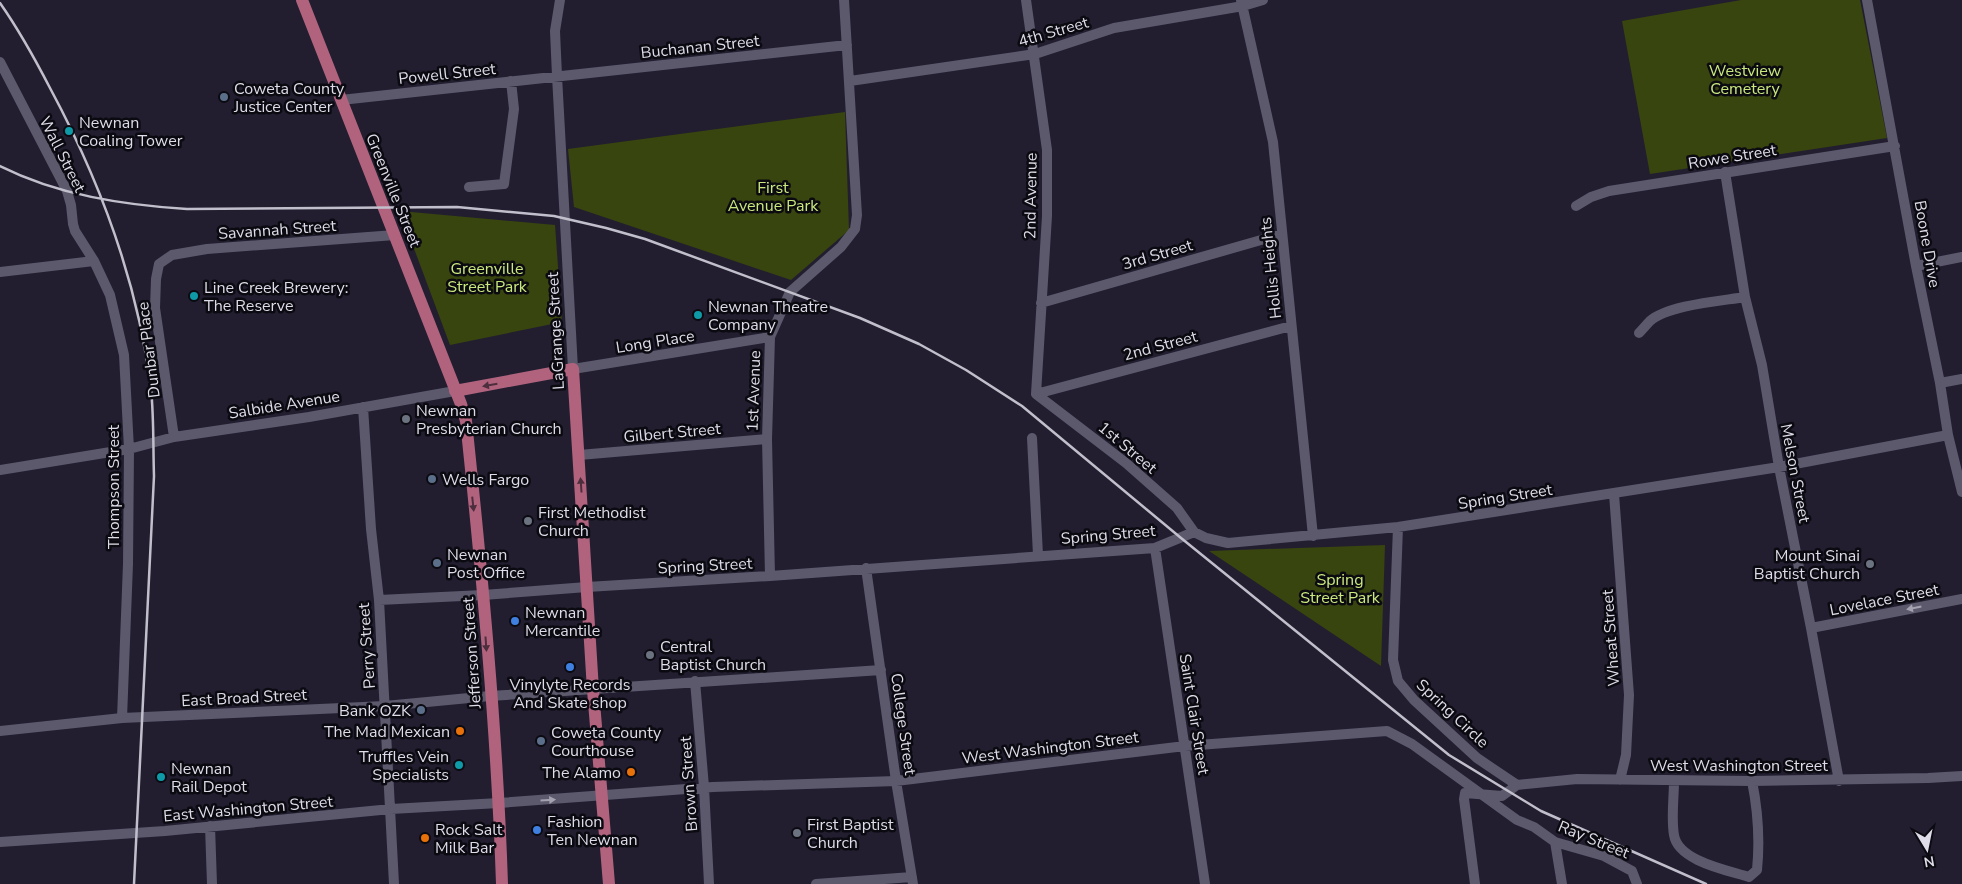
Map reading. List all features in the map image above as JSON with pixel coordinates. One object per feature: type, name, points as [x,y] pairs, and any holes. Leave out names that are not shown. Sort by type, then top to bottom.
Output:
[{"type":"main road","name":"Greenville Street","points":[[302,0],[455,391]]},
{"type":"main road","name":"Salbide Avenue","points":[[455,391],[573,370]]},
{"type":"main road","name":"LaGrange Street","points":[[573,370],[593,690],[610,884]]},
{"type":"main road","points":[[466,421],[468,397],[471,388]]},
{"type":"main road","name":"Jefferson Street","points":[[455,391],[466,421],[483,596],[500,803],[502,884]]},
{"type":"street","name":"LaGrange Street","points":[[560,0],[555,31],[573,370]]},
{"type":"street","name":"1st Avenue","points":[[770,576],[767,439],[770,337],[790,292],[841,247],[854,229],[857,215],[844,0]]},
{"type":"street","name":"2nd Avenue","points":[[1026,0],[1047,150],[1047,216],[1036,394]]},
{"type":"street","name":"4th Street","points":[[850,81],[1035,54],[1114,28],[1262,0]]},
{"type":"street","name":"Boone Drive","points":[[1867,0],[1916,266],[1940,383],[1948,435],[1962,492]]},
{"type":"street","name":"Hollis Heights","points":[[1242,3],[1273,142],[1313,536]]},
{"type":"street","name":"Buchanan Street","points":[[557,76],[847,46]]},
{"type":"street","name":"Wall Street","points":[[0,62],[67,191],[75,231],[94,261]]},
{"type":"street","name":"Powell Street","points":[[341,100],[557,76]]},
{"type":"street","points":[[470,187],[504,184],[514,109],[511,81]]},
{"type":"street","name":"Rowe Street","points":[[1576,206],[1591,197],[1609,191],[1895,146]]},
{"type":"street","name":"Melson Street","points":[[1725,172],[1745,297],[1762,365],[1779,467],[1839,780]]},
{"type":"street","name":"Savannah Street","points":[[164,261],[172,255],[207,249],[392,230]]},
{"type":"street","name":"3rd Street","points":[[1041,303],[1282,234]]},
{"type":"street","points":[[1916,266],[1962,257]]},
{"type":"street","points":[[0,272],[94,261]]},
{"type":"street","name":"Thompson Street","points":[[94,261],[110,295],[122,342],[133,448],[122,718]]},
{"type":"street","name":"Dunbar Place","points":[[164,261],[159,264],[156,279],[155,308],[170,438]]},
{"type":"street","points":[[1639,333],[1650,321],[1662,313],[1685,307],[1745,297]]},
{"type":"street","name":"2nd Street","points":[[1036,394],[1291,326]]},
{"type":"street","name":"Long Place","points":[[573,370],[770,337]]},
{"type":"street","points":[[1940,383],[1962,379]]},
{"type":"street","name":"Salbide Avenue","points":[[0,470],[133,448],[170,438],[455,391]]},
{"type":"street","name":"1st Street","points":[[1036,394],[1126,463],[1177,508],[1194,532]]},
{"type":"street","name":"Perry Street","points":[[363,407],[371,529],[379,600],[394,884]]},
{"type":"street","name":"Spring Street","points":[[379,600],[483,596],[587,586],[770,576],[1038,555],[1155,548],[1194,532],[1206,538],[1228,543],[1313,536],[1398,527],[1614,494],[1779,467],[1948,435]]},
{"type":"street","points":[[1032,438],[1038,555]]},
{"type":"street","name":"Gilbert Street","points":[[579,455],[767,439]]},
{"type":"street","name":"Wheat Street","points":[[1614,494],[1629,695],[1626,755],[1620,780]]},
{"type":"street","name":"Spring Circle","points":[[1398,527],[1393,660],[1398,681],[1414,700],[1477,758],[1517,785]]},
{"type":"street","name":"Saint Clair Street","points":[[1155,548],[1204,884]]},
{"type":"street","name":"College Street","points":[[866,568],[896,781],[913,880]]},
{"type":"street","name":"Lovelace Street","points":[[1811,628],[1962,599]]},
{"type":"street","name":"East Broad Street","points":[[0,731],[122,718],[385,706],[490,696],[593,690],[695,681],[881,670]]},
{"type":"street","name":"Brown Street","points":[[695,681],[710,884]]},
{"type":"street","name":"West Washington Street","points":[[500,803],[704,787],[896,781],[1185,746],[1387,731],[1412,744],[1483,795]]},
{"type":"street","name":"West Washington Street","points":[[1517,785],[1577,779],[1752,781],[1962,776]]},
{"type":"street","points":[[1674,781],[1674,836],[1678,845],[1690,857],[1748,877],[1757,870],[1759,847],[1758,808],[1752,781]]},
{"type":"street","points":[[1475,884],[1464,799],[1466,793],[1502,796],[1517,785]]},
{"type":"street","name":"Ray Street","points":[[1483,795],[1517,820],[1534,827],[1555,842],[1604,856],[1632,872],[1637,884]]},
{"type":"street","name":"East Washington Street","points":[[0,842],[165,831],[391,809],[500,803]]},
{"type":"street","points":[[210,826],[212,884]]},
{"type":"street","points":[[1555,842],[1562,884]]},
{"type":"street","points":[[816,884],[913,880]]},
{"type":"green space","name":"Westview Cemetery","points":[[1741,0],[1860,0],[1887,138],[1650,174],[1622,21]]},
{"type":"green space","name":"First Avenue Park","points":[[845,112],[849,230],[791,280],[574,207],[568,149]]},
{"type":"green space","name":"Greenville Street Park","points":[[400,211],[555,225],[562,322],[450,345]]},
{"type":"green space","name":"Spring Street Park","points":[[1385,545],[1381,666],[1209,551]]},
{"type":"railway","points":[[0,3],[50,88],[101,197],[127,272],[145,349],[152,400],[154,476],[134,884]]},
{"type":"railway","points":[[0,166],[22,176],[68,191],[139,205],[187,209],[457,207],[554,216],[645,239],[860,318],[919,344],[966,370],[1022,406],[1181,538],[1449,755],[1541,811],[1706,884]]},
{"type":"place","name":"Coweta County Justice Center","points":[[224,97]]},
{"type":"place","name":"Newnan Coaling Tower","points":[[69,131]]},
{"type":"place","name":"Line Creek Brewery: The Reserve","points":[[194,296]]},
{"type":"place","name":"Newnan Theatre Company","points":[[698,315]]},
{"type":"place","name":"Newnan Presbyterian Church","points":[[406,419]]},
{"type":"place","name":"Wells Fargo","points":[[432,479]]},
{"type":"place","name":"First Methodist Church","points":[[528,521]]},
{"type":"place","name":"Newnan Post Office","points":[[437,563]]},
{"type":"place","name":"Mount Sinai Baptist Church","points":[[1870,564]]},
{"type":"place","name":"Newnan Mercantile","points":[[515,621]]},
{"type":"place","name":"Central Baptist Church","points":[[650,655]]},
{"type":"place","name":"Vinylyte Records And Skate shop","points":[[570,667]]},
{"type":"place","name":"Bank OZK","points":[[421,710]]},
{"type":"place","name":"The Mad Mexican","points":[[460,731]]},
{"type":"place","name":"Coweta County Courthouse","points":[[541,741]]},
{"type":"place","name":"Truffles Vein Specialists","points":[[459,765]]},
{"type":"place","name":"The Alamo","points":[[631,772]]},
{"type":"place","name":"Newnan Rail Depot","points":[[161,777]]},
{"type":"place","name":"Fashion Ten Newnan","points":[[537,830]]},
{"type":"place","name":"First Baptist Church","points":[[797,833]]},
{"type":"place","name":"Rock Salt Milk Bar","points":[[425,838]]}]
